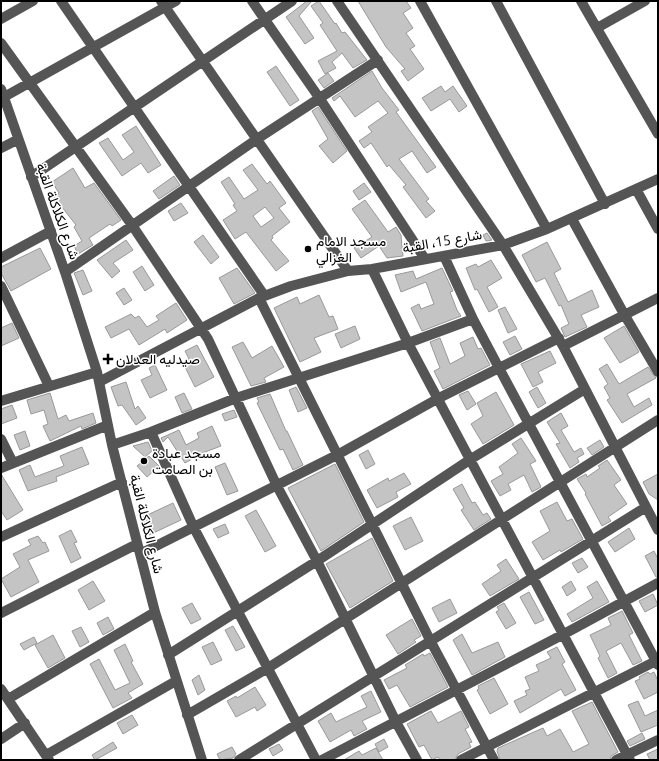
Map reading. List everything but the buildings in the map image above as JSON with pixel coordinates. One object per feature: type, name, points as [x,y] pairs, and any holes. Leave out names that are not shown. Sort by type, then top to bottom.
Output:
[{"type":"street","points":[[1,19],[33,1]]},
{"type":"street","points":[[61,1],[134,106],[262,297],[298,378],[403,583],[431,642],[494,760]]},
{"type":"street","points":[[2,93],[30,82],[93,48],[164,4],[176,1]]},
{"type":"street","points":[[252,1],[320,99],[425,259]]},
{"type":"street","points":[[31,177],[134,106],[203,62],[292,1]]},
{"type":"street","points":[[337,1],[503,245],[561,342],[658,530]]},
{"type":"street","points":[[420,1],[547,230]]},
{"type":"street","points":[[496,1],[605,204]]},
{"type":"street","points":[[581,1],[658,134]]},
{"type":"street","points":[[597,28],[644,1]]},
{"type":"street","points":[[164,4],[348,271]]},
{"type":"street","points":[[1,43],[132,225],[201,327],[277,486],[317,561],[396,722],[417,760]]},
{"type":"street","points":[[65,272],[257,139],[378,60]]},
{"type":"street","name":"شارع الكلاكلة القبة","points":[[2,93],[17,140],[65,272],[98,377],[112,445],[155,612],[202,760]]},
{"type":"street","points":[[1,148],[17,140]]},
{"type":"street","name":"شارع 15، القبة","points":[[1,401],[48,386],[98,377],[262,297],[319,277],[503,245],[547,230],[658,179]]},
{"type":"street","points":[[636,190],[658,229]]},
{"type":"street","points":[[572,219],[624,314],[658,372]]},
{"type":"street","points":[[1,258],[51,232]]},
{"type":"street","points":[[444,256],[473,319],[657,662],[594,692],[461,760]]},
{"type":"street","points":[[372,269],[408,343],[439,398],[629,757]]},
{"type":"street","points":[[1,286],[48,386]]},
{"type":"street","points":[[140,554],[337,455],[439,398],[499,368],[658,298]]},
{"type":"street","points":[[112,445],[151,432],[236,398],[408,343],[473,319]]},
{"type":"street","points":[[168,655],[317,561],[471,459],[585,389]]},
{"type":"street","points":[[187,715],[268,668],[658,420]]},
{"type":"street","points":[[1,468],[108,425]]},
{"type":"street","points":[[151,432],[194,528],[316,760]]},
{"type":"street","points":[[1,439],[13,463]]},
{"type":"street","points":[[1,537],[122,482]]},
{"type":"street","points":[[239,760],[646,507]]},
{"type":"street","points":[[1,613],[137,544]]},
{"type":"street","points":[[322,760],[564,634],[658,582]]},
{"type":"street","points":[[8,699],[155,612]]},
{"type":"street","points":[[1,689],[48,757],[176,681]]},
{"type":"street","points":[[1,739],[24,723]]},
{"type":"street","points":[[616,760],[629,757],[658,740]]},
{"type":"place","name":"مسجد الامام الغزالي","points":[[308,249]]},
{"type":"place","name":"صيدليه العدلان","points":[[108,359]]},
{"type":"place","name":"مسجد عبادة بن الصامت","points":[[144,461]]}]
